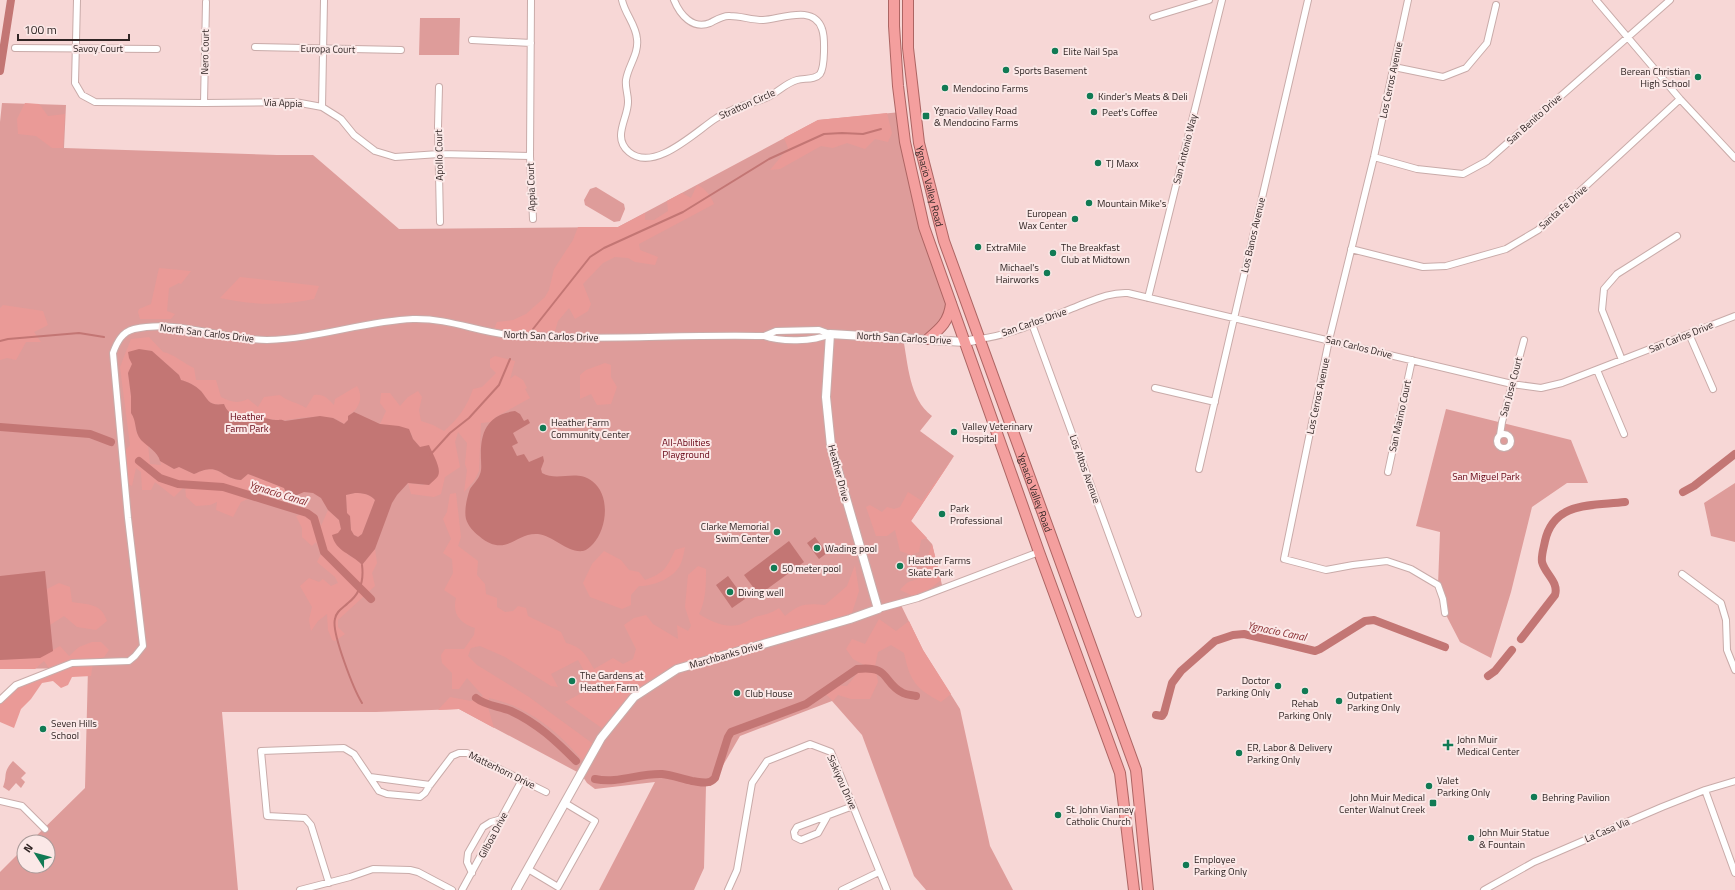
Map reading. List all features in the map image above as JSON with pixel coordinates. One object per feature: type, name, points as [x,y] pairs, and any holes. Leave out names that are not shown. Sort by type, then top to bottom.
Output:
[{"type":"highway","name":"Ygnacio Valley Road","points":[[894,0],[894,26],[898,86],[906,146],[924,227],[1039,552],[1120,773],[1134,890]]},
{"type":"highway","name":"Ygnacio Valley Road","points":[[908,0],[908,48],[919,143],[944,241],[1136,770],[1148,890]]},
{"type":"highway","points":[[906,146],[913,154],[920,186],[923,189],[930,188]]},
{"type":"highway","points":[[928,339],[938,330],[949,316],[951,304]]},
{"type":"street","name":"Via Appia","points":[[77,0],[75,83],[82,95],[88,100],[95,102],[295,102],[322,107],[341,119],[354,135],[375,151],[395,157],[439,154],[530,156]]},
{"type":"street","points":[[322,107],[324,0]]},
{"type":"street","points":[[530,156],[531,0]]},
{"type":"street","name":"Stratton Circle","points":[[622,0],[635,28],[638,40],[626,81],[628,108],[623,120],[621,134],[624,147],[640,158],[651,158],[669,151],[725,113],[768,97],[797,80],[816,77],[822,71],[824,62],[822,27],[810,16],[799,14],[754,20],[729,15],[709,24],[697,25],[692,23],[684,16],[674,0]]},
{"type":"street","points":[[1153,17],[1209,0]]},
{"type":"street","name":"San Antonio Way","points":[[1148,298],[1222,0]]},
{"type":"street","name":"Los Banos Avenue","points":[[1199,469],[1308,0]]},
{"type":"street","name":"Los Cerros Avenue","points":[[1408,0],[1374,157],[1329,340],[1284,559],[1326,570],[1387,561],[1411,569],[1438,585],[1444,599],[1445,613]]},
{"type":"street","points":[[1596,0],[1680,99],[1735,158]]},
{"type":"street","name":"San Benito Drive","points":[[1374,157],[1417,169],[1463,174],[1487,161],[1670,0]]},
{"type":"street","name":"Nero Court","points":[[204,103],[206,2]]},
{"type":"street","points":[[1394,67],[1442,77],[1466,68],[1487,43],[1496,5]]},
{"type":"street","points":[[472,40],[531,43]]},
{"type":"street","name":"Europa Court","points":[[255,47],[401,50]]},
{"type":"street","name":"Savoy Court","points":[[15,48],[157,49]]},
{"type":"street","name":"Apollo Court","points":[[439,87],[438,126],[440,222]]},
{"type":"street","name":"Santa Fe Drive","points":[[1351,249],[1424,267],[1446,266],[1506,249],[1538,230],[1680,99]]},
{"type":"street","name":"Appia Court","points":[[530,156],[533,218]]},
{"type":"street","points":[[1622,360],[1602,310],[1604,289],[1617,274],[1678,236]]},
{"type":"street","name":"San Carlos Drive","points":[[979,339],[987,338],[1032,324],[1111,294],[1128,293],[1512,384],[1541,388],[1552,386],[1597,370],[1735,316]]},
{"type":"street","name":"North San Carlos Drive","points":[[0,700],[16,685],[72,663],[129,661],[135,656],[142,646],[128,518],[113,353],[116,343],[129,331],[148,327],[169,326],[246,338],[286,339],[391,321],[433,319],[451,322],[496,334],[569,338],[764,336],[776,331],[819,330],[830,334],[965,342],[979,339]]},
{"type":"street","name":"Los Altos Avenue","points":[[1032,324],[1138,614]]},
{"type":"street","name":"Heather Drive","points":[[830,334],[826,397],[831,446],[878,609]]},
{"type":"street","points":[[1689,334],[1713,389]]},
{"type":"street","name":"San Jose Court","points":[[1500,435],[1524,340]]},
{"type":"street","name":"San Marino Court","points":[[1388,472],[1412,360]]},
{"type":"street","points":[[1597,370],[1624,434]]},
{"type":"street","points":[[1155,388],[1215,402]]},
{"type":"street","name":"Marchbanks Drive","points":[[516,890],[606,730],[634,697],[677,669],[924,596],[1039,552]]},
{"type":"street","points":[[1682,574],[1721,603],[1726,620],[1727,650],[1735,670]]},
{"type":"street","name":"Siskiyou Drive","points":[[728,890],[737,870],[752,783],[767,761],[810,744],[831,752],[887,890]]},
{"type":"street","name":"Matterhorn Drive","points":[[326,884],[311,825],[307,820],[302,817],[267,816],[261,751],[344,748],[354,754],[376,788],[386,794],[420,797],[425,793],[452,756],[463,752],[546,792]]},
{"type":"street","points":[[370,777],[430,785]]},
{"type":"street","name":"Gilboa Drive","points":[[462,890],[522,780]]},
{"type":"street","name":"La Casa Via","points":[[1484,890],[1534,862],[1705,790],[1735,781]]},
{"type":"street","points":[[1705,790],[1735,872]]},
{"type":"street","points":[[0,801],[22,806],[45,829]]},
{"type":"street","points":[[528,869],[558,887],[595,821],[565,803]]},
{"type":"street","points":[[827,817],[818,833],[801,840],[795,837],[794,832],[797,827],[853,806]]},
{"type":"street","points":[[472,873],[467,862],[468,853],[483,827],[491,822],[502,819]]},
{"type":"street","points":[[300,890],[326,884],[373,869],[410,870],[424,874],[452,890]]},
{"type":"street","points":[[842,890],[880,872]]},
{"type":"green space","points":[[420,18],[460,18],[459,55],[419,55]]},
{"type":"green space","name":"Heather Farm Park","points":[[2,103],[66,105],[64,148],[313,155],[399,229],[618,227],[818,120],[901,112],[914,181],[951,304],[928,339],[903,338],[908,369],[914,390],[924,409],[932,416],[920,431],[954,456],[911,521],[932,544],[943,589],[900,603],[923,650],[960,709],[990,846],[1013,890],[926,890],[914,876],[862,735],[832,701],[740,736],[711,786],[706,786],[704,868],[694,890],[599,890],[655,782],[595,789],[587,783],[581,774],[459,709],[376,712],[222,712],[238,890],[0,890],[0,872],[16,856],[16,874],[56,874],[56,834],[38,834],[85,788],[88,668],[0,669],[0,122]]},
{"type":"green space","points":[[596,187],[624,204],[625,209],[620,221],[614,222],[585,205],[584,200],[590,189]]},
{"type":"green space","name":"San Miguel Park","points":[[1446,409],[1571,440],[1588,483],[1567,483],[1532,507],[1511,592],[1491,658],[1460,642],[1445,613],[1438,585],[1440,532],[1416,526]]},
{"type":"green space","points":[[1735,483],[1735,542],[1711,536],[1704,503]]},
{"type":"green space","points":[[13,761],[26,773],[21,778],[25,782],[21,788],[16,783],[9,791],[3,787],[6,771]]},
{"type":"shaded area","points":[[25,103],[39,104],[48,116],[65,114],[63,148],[52,148],[36,136],[18,134],[17,119]]},
{"type":"shaded area","points":[[887,113],[892,133],[888,142],[875,139],[865,149],[847,143],[833,148],[821,146],[780,169],[770,170],[788,148],[784,138],[818,120]]},
{"type":"shaded area","points":[[697,185],[703,188],[714,204],[639,244],[640,250],[658,257],[655,265],[635,262],[628,258],[615,257],[603,263],[583,284],[591,304],[588,311],[575,319],[569,308],[558,321],[555,331],[524,332],[494,329],[497,322],[513,320],[526,314],[545,297],[549,290],[554,269],[573,240],[578,227],[618,227],[645,213],[645,220],[654,220],[668,211],[667,201],[682,193],[691,198]]},
{"type":"shaded area","points":[[159,268],[191,271],[181,284],[179,283],[169,288],[167,311],[175,314],[171,319],[140,319],[138,312],[139,309],[151,304]]},
{"type":"shaded area","points":[[240,277],[319,286],[314,299],[291,303],[267,304],[220,298]]},
{"type":"shaded area","points":[[3,305],[43,311],[48,325],[34,332],[41,342],[26,342],[16,360],[7,358],[0,360],[0,308]]},
{"type":"shaded area","points":[[149,337],[163,352],[194,368],[196,380],[216,380],[221,397],[231,401],[241,402],[248,399],[258,407],[264,397],[280,395],[306,408],[314,395],[320,395],[325,397],[334,405],[335,399],[357,386],[360,395],[358,407],[348,416],[348,420],[344,424],[336,419],[328,417],[281,420],[236,416],[227,410],[224,404],[215,404],[210,402],[199,389],[181,380],[179,375],[152,351],[146,350],[132,364],[128,373],[131,396],[131,413],[135,419],[136,431],[141,440],[148,445],[150,464],[161,465],[160,461],[174,469],[179,467],[194,474],[210,469],[219,471],[233,479],[241,480],[248,474],[284,488],[287,495],[274,497],[257,491],[250,498],[241,502],[233,517],[216,510],[217,502],[210,505],[196,506],[186,497],[185,486],[174,497],[155,482],[151,490],[142,490],[141,472],[136,468],[132,486],[125,482],[123,453],[130,445],[120,367],[131,339]]},
{"type":"shaded area","points":[[139,349],[152,351],[179,375],[181,380],[196,387],[210,402],[215,404],[224,404],[235,416],[285,421],[320,416],[333,418],[344,424],[348,420],[348,416],[354,412],[380,424],[399,426],[409,429],[413,439],[420,447],[429,445],[438,465],[438,476],[429,485],[408,483],[397,495],[392,503],[375,549],[362,565],[340,549],[334,541],[332,535],[338,533],[341,529],[339,520],[328,510],[321,498],[313,493],[304,492],[297,495],[287,495],[284,488],[248,474],[241,480],[234,479],[219,471],[210,469],[194,474],[179,467],[174,469],[160,461],[155,452],[139,437],[131,413],[131,396],[128,373],[132,364],[128,352]],"holes":[[[355,493],[369,495],[375,500],[362,534],[358,537],[354,535],[351,530],[350,516],[347,513],[346,495]]]},
{"type":"shaded area","points":[[495,356],[515,361],[510,379],[515,375],[523,380],[527,388],[525,389],[530,398],[496,417],[491,422],[481,423],[479,471],[474,481],[464,492],[467,470],[465,464],[467,443],[458,432],[455,442],[460,467],[445,477],[441,494],[434,497],[411,494],[408,483],[423,485],[439,471],[429,446],[420,447],[413,439],[411,433],[380,424],[386,411],[380,403],[381,393],[390,393],[400,406],[408,397],[418,391],[422,397],[419,410],[421,421],[444,431],[462,412],[473,389],[482,387],[496,373],[490,367],[490,359]]},
{"type":"shaded area","points":[[605,363],[611,365],[611,377],[617,387],[611,404],[597,405],[591,394],[580,399],[580,375],[586,370]]},
{"type":"shaded area","points":[[515,411],[520,414],[524,421],[528,419],[530,423],[513,433],[518,443],[512,446],[517,456],[524,454],[529,462],[543,456],[544,461],[541,469],[542,473],[554,476],[580,476],[592,481],[598,487],[604,503],[604,521],[598,538],[586,550],[577,551],[571,549],[544,535],[538,534],[530,534],[510,543],[496,545],[479,536],[468,524],[465,516],[466,504],[470,489],[481,472],[481,450],[484,433],[491,421],[505,413]]},
{"type":"shaded area","points":[[954,456],[911,521],[927,538],[921,540],[919,552],[911,555],[900,551],[895,530],[887,536],[876,536],[866,507],[870,505],[882,512],[887,507],[894,509],[900,507],[908,492],[922,501]]},
{"type":"shaded area","points":[[355,493],[366,494],[375,500],[362,534],[359,537],[354,535],[351,530],[350,516],[347,514],[346,495]]},
{"type":"shaded area","points":[[456,493],[461,537],[458,546],[478,561],[477,575],[485,584],[486,594],[497,598],[497,607],[505,612],[513,611],[518,606],[526,608],[528,616],[561,632],[566,643],[580,649],[594,669],[613,658],[623,664],[633,659],[636,649],[624,625],[634,618],[646,615],[653,624],[678,639],[677,625],[688,631],[691,626],[685,607],[688,575],[698,566],[706,569],[706,586],[699,614],[712,621],[728,626],[745,623],[755,617],[779,608],[785,616],[794,609],[803,605],[825,605],[847,586],[855,565],[859,591],[850,619],[677,669],[634,697],[606,731],[565,702],[593,687],[578,660],[551,674],[558,687],[551,686],[505,657],[480,646],[471,648],[468,656],[477,665],[529,697],[596,746],[586,765],[555,732],[517,707],[489,698],[488,707],[494,728],[459,709],[438,710],[450,697],[471,701],[483,696],[467,678],[459,689],[452,689],[452,673],[442,663],[441,655],[445,649],[464,649],[474,635],[475,628],[461,621],[455,609],[456,598],[444,590],[453,573],[452,559],[443,553],[451,539],[443,519],[447,512],[450,494]]},
{"type":"shaded area","points":[[328,510],[339,520],[341,529],[338,533],[349,556],[354,557],[362,565],[375,549],[377,563],[372,573],[375,586],[338,620],[338,627],[345,634],[335,641],[332,640],[328,630],[327,614],[318,621],[311,631],[309,620],[312,607],[300,586],[309,578],[319,582],[323,579],[331,586],[338,583],[335,577],[317,562],[321,554],[316,542],[312,546],[302,537],[302,528],[296,516],[311,511],[319,518],[321,526]]},
{"type":"shaded area","name":"Wading pool","points":[[815,537],[827,553],[819,559],[807,543]]},
{"type":"shaded area","name":"50 meter pool","points":[[789,541],[804,562],[759,595],[744,575]]},
{"type":"shaded area","points":[[932,544],[941,580],[918,598],[900,590],[910,581],[918,579],[921,576]]},
{"type":"shaded area","points":[[685,547],[681,563],[674,573],[657,583],[639,586],[631,595],[631,605],[622,609],[590,597],[583,583],[592,564],[604,551],[621,560],[629,570],[639,572],[645,580],[657,575],[667,566],[675,550]]},
{"type":"shaded area","points":[[45,571],[53,651],[40,658],[0,660],[0,576]]},
{"type":"shaded area","name":"Diving well","points":[[728,576],[745,599],[732,608],[716,585]]},
{"type":"shaded area","points":[[59,583],[70,587],[72,602],[98,608],[107,621],[96,630],[77,627],[64,616],[50,625],[47,589]]},
{"type":"shaded area","points":[[879,619],[896,631],[909,621],[923,650],[951,694],[941,702],[926,693],[915,683],[906,663],[904,653],[891,645],[878,652],[875,666],[878,682],[870,699],[851,699],[838,695],[833,701],[821,690],[828,685],[847,686],[864,665],[853,659],[846,649],[852,639],[865,644]]},
{"type":"shaded area","points":[[92,642],[101,642],[109,650],[104,657],[93,662],[91,676],[72,677],[68,685],[61,688],[53,681],[42,683],[31,699],[21,709],[14,728],[0,722],[0,700],[16,685],[51,671],[44,661],[35,669],[0,669],[0,660],[40,657],[60,646],[69,656],[79,647]]},
{"type":"waterway","points":[[0,71],[11,0]]},
{"type":"waterway","points":[[533,329],[590,257],[604,248],[683,212],[769,159],[824,134],[863,134],[881,129]]},
{"type":"waterway","points":[[0,341],[79,333],[104,337]]},
{"type":"waterway","points":[[430,455],[450,433],[469,418],[499,385],[510,359]]},
{"type":"waterway","name":"Ygnacio Canal","points":[[0,427],[90,434],[111,442]]},
{"type":"waterway","name":"Ygnacio Canal","points":[[1683,492],[1694,486],[1735,454]]},
{"type":"waterway","name":"Ygnacio Canal","points":[[139,461],[160,478],[178,484],[223,487],[307,513],[314,518],[324,552],[371,599]]},
{"type":"waterway","name":"Ygnacio Canal","points":[[1521,639],[1555,595],[1555,586],[1542,562],[1545,541],[1550,528],[1557,519],[1566,512],[1576,508],[1625,502]]},
{"type":"waterway","points":[[362,565],[362,581],[359,591],[337,614],[335,626],[336,636],[344,661],[362,703]]},
{"type":"waterway","name":"Ygnacio Canal","points":[[1156,715],[1162,716],[1164,713],[1172,683],[1181,671],[1215,641],[1233,635],[1244,634],[1315,651],[1365,621],[1374,620],[1445,647]]},
{"type":"waterway","name":"Ygnacio Canal","points":[[1488,676],[1495,671],[1512,650]]},
{"type":"waterway","name":"Ygnacio Canal","points":[[595,779],[612,780],[662,774],[692,781],[710,782],[715,778],[731,732],[806,704],[857,669],[868,668],[881,672],[896,689],[905,694],[916,696]]},
{"type":"waterway","name":"Ygnacio Canal","points":[[476,698],[488,704],[511,711],[529,721],[554,740],[576,761]]},
{"type":"place","name":"Elite Nail Spa","points":[[1055,51]]},
{"type":"place","name":"Sports Basement","points":[[1006,70]]},
{"type":"place","name":"Berean Christian High School","points":[[1698,77]]},
{"type":"place","name":"Mendocino Farms","points":[[945,88]]},
{"type":"place","name":"Kinder's Meats & Deli","points":[[1090,96]]},
{"type":"place","name":"Peet's Coffee","points":[[1094,112]]},
{"type":"place","name":"Ygnacio Valley Road & Mendocino Farms","points":[[926,116]]},
{"type":"place","name":"TJ Maxx","points":[[1098,163]]},
{"type":"place","name":"Mountain Mike's","points":[[1089,203]]},
{"type":"place","name":"European Wax Center","points":[[1075,219]]},
{"type":"place","name":"ExtraMile","points":[[978,247]]},
{"type":"place","name":"The Breakfast Club at Midtown","points":[[1053,253]]},
{"type":"place","name":"Michael's Hairworks","points":[[1047,273]]},
{"type":"place","name":"Heather Farm Community Center","points":[[543,428]]},
{"type":"place","name":"Valley Veterinary Hospital","points":[[954,432]]},
{"type":"place","name":"Park Professional","points":[[942,514]]},
{"type":"place","name":"Clarke Memorial Swim Center","points":[[777,532]]},
{"type":"place","name":"Wading pool","points":[[817,548]]},
{"type":"place","name":"Heather Farms Skate Park","points":[[900,566]]},
{"type":"place","name":"50 meter pool","points":[[774,568]]},
{"type":"place","name":"Diving well","points":[[730,592]]},
{"type":"place","name":"The Gardens at Heather Farm","points":[[572,681]]},
{"type":"place","name":"Doctor Parking Only","points":[[1278,686]]},
{"type":"place","name":"Rehab Parking Only","points":[[1305,691]]},
{"type":"place","name":"Club House","points":[[737,693]]},
{"type":"place","name":"Outpatient Parking Only","points":[[1339,701]]},
{"type":"place","name":"Seven Hills School","points":[[43,729]]},
{"type":"place","name":"John Muir Medical Center","points":[[1448,745]]},
{"type":"place","name":"ER, Labor & Delivery Parking Only","points":[[1239,753]]},
{"type":"place","name":"Valet Parking Only","points":[[1429,786]]},
{"type":"place","name":"Behring Pavilion","points":[[1534,797]]},
{"type":"place","name":"John Muir Medical Center Walnut Creek","points":[[1433,803]]},
{"type":"place","name":"St. John Vianney Catholic Church","points":[[1058,815]]},
{"type":"place","name":"John Muir Statue & Fountain","points":[[1471,838]]},
{"type":"place","name":"Employee Parking Only","points":[[1186,865]]},
{"type":"park label","name":"All-Abilities Playground","points":[[686,448]]}]
